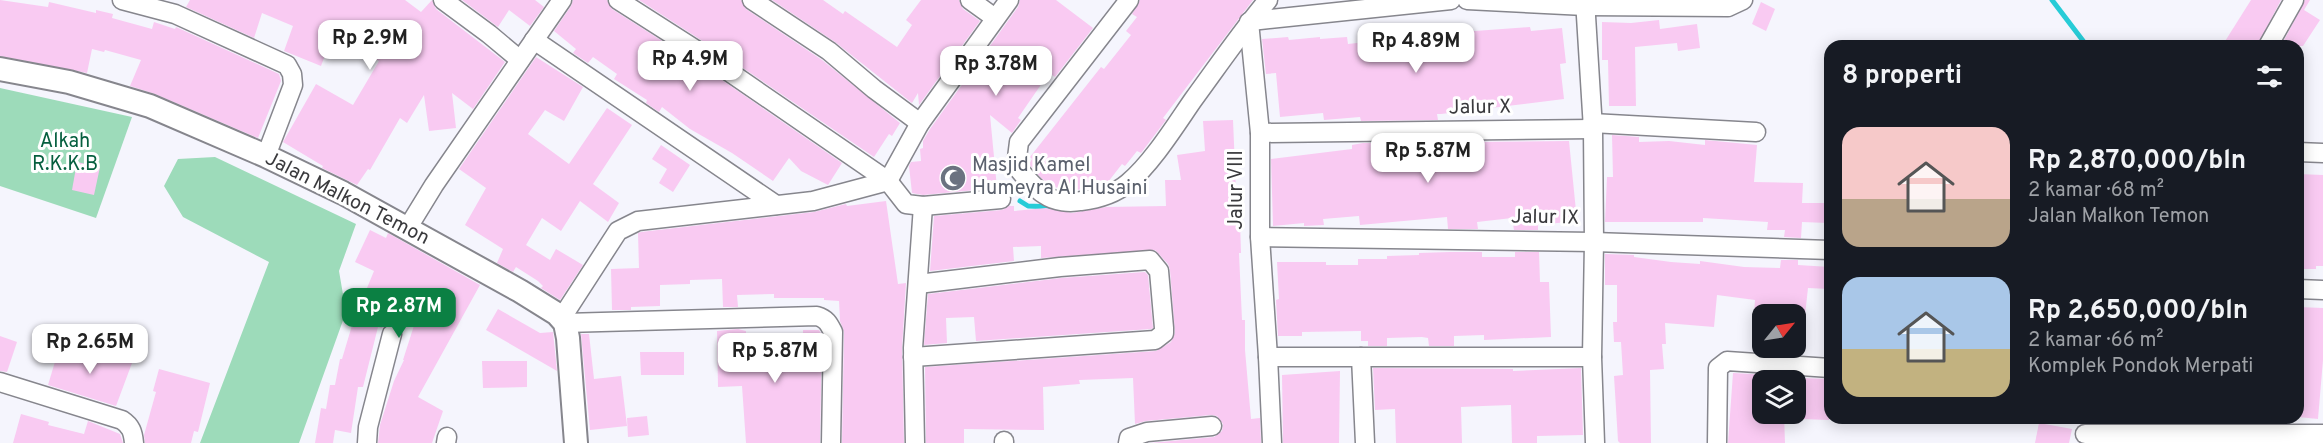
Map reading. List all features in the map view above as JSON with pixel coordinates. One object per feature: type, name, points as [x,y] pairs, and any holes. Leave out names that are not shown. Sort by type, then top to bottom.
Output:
[{"type":"street","points":[[122,0],[178,7],[287,65],[292,74],[293,84],[266,156]]},
{"type":"street","points":[[443,0],[520,60]]},
{"type":"street","points":[[407,229],[562,0]]},
{"type":"street","points":[[618,0],[712,60],[888,181],[906,204],[923,206],[1001,199]]},
{"type":"street","points":[[752,0],[829,51],[874,89],[920,123]]},
{"type":"street","points":[[970,0],[995,18]]},
{"type":"street","points":[[576,443],[568,338],[563,321],[618,231],[638,221],[813,201],[888,181],[920,123],[1009,0]]},
{"type":"street","points":[[1129,0],[1018,142],[1016,166],[1028,181],[1047,196],[1060,201],[1077,202],[1097,198],[1113,193],[1128,183],[1160,146],[1250,21],[1268,0]]},
{"type":"street","points":[[1250,21],[1451,0]]},
{"type":"street","points":[[1467,0],[1728,7],[1743,0]]},
{"type":"street","points":[[2271,40],[2294,0]]},
{"type":"street","points":[[1585,3],[1592,126],[1594,242],[1592,357],[1595,443]]},
{"type":"street","name":"Jalur VIII","points":[[1250,21],[1260,133],[1260,237],[1272,443]]},
{"type":"street","points":[[534,40],[776,206]]},
{"type":"street","name":"Jalan Malkon Temon","points":[[0,69],[69,82],[150,106],[266,156],[343,193],[520,291],[563,321]]},
{"type":"street","name":"Jalur X","points":[[1260,133],[1592,126],[1756,132]]},
{"type":"street","points":[[2304,152],[2323,153]]},
{"type":"street","points":[[915,443],[913,357],[923,206]]},
{"type":"street","name":"Jalur IX","points":[[1260,237],[1594,242],[1824,250]]},
{"type":"street","points":[[913,357],[1155,340],[1164,333],[1159,271],[1150,260],[1060,267],[918,284]]},
{"type":"street","points":[[2304,289],[2323,290]]},
{"type":"street","points":[[563,321],[817,316],[824,318],[833,332],[831,443]]},
{"type":"street","points":[[367,443],[368,427],[392,334]]},
{"type":"street","points":[[1268,357],[1592,357]]},
{"type":"street","points":[[1361,357],[1365,443]]},
{"type":"street","points":[[1717,443],[1718,368],[1722,363],[1727,361],[1824,368]]},
{"type":"street","points":[[0,382],[122,420],[129,424],[134,443]]},
{"type":"street","points":[[1128,443],[1129,438],[1147,432],[1212,426]]},
{"type":"street","points":[[2085,432],[2323,434]]},
{"type":"green space","name":"Alkah R.K.K.B","points":[[0,88],[132,117],[96,218],[0,186]]},
{"type":"green space","points":[[215,157],[356,224],[339,271],[346,312],[299,443],[200,443],[269,262],[183,217],[164,186],[178,159]]},
{"type":"building","points":[[0,0],[48,7],[49,2],[96,13],[96,10],[113,14],[112,18],[152,29],[154,22],[175,29],[176,27],[279,74],[281,81],[258,138],[155,94],[130,86],[141,60],[105,50],[104,52],[92,49],[87,73],[0,56]]},
{"type":"building","points":[[190,0],[405,0],[421,12],[432,0],[436,9],[505,62],[473,109],[452,93],[456,128],[429,131],[424,95],[407,123],[400,118],[370,170],[368,169],[357,185],[322,168],[323,166],[283,142],[316,84],[353,105],[379,61],[333,34],[321,66],[284,51],[293,26],[262,13],[254,38],[186,7]]},
{"type":"building","points":[[462,0],[535,0],[544,7],[530,26],[509,10],[498,27]]},
{"type":"building","points":[[573,0],[607,0],[612,9],[706,69],[842,163],[828,185],[801,171],[789,158],[773,181],[732,153],[690,129],[662,107],[659,112],[646,103],[647,100],[614,79],[617,74],[593,57],[588,63],[573,53],[576,49],[554,31]]},
{"type":"building","points":[[639,0],[741,0],[746,9],[822,60],[900,123],[892,136],[889,134],[874,157]]},
{"type":"building","points":[[772,0],[823,0],[843,14],[845,11],[897,47],[912,25],[906,20],[921,0],[959,0],[963,9],[980,21],[919,105],[918,93],[912,103],[835,42]]},
{"type":"building","points":[[1020,0],[1056,0],[1093,28],[1055,77],[1049,73],[1018,118],[1021,120],[1012,133],[990,115],[997,188],[923,195],[912,193],[909,166],[911,162],[921,161],[920,149],[923,148],[923,141],[930,129],[1018,7]]},
{"type":"building","points":[[1140,0],[1253,0],[1163,118],[1166,120],[1141,153],[1137,151],[1125,166],[1122,164],[1108,182],[1102,185],[1072,191],[1054,187],[1041,178],[1029,164],[1032,159],[1030,157],[1101,67],[1104,69],[1131,35],[1126,31],[1137,17],[1132,14]]},
{"type":"building","points":[[2251,0],[2281,0],[2260,40],[2226,40]]},
{"type":"building","points":[[2305,0],[2310,0],[2304,10],[2320,20],[2304,44],[2304,40],[2284,40]]},
{"type":"building","points":[[1761,2],[1775,9],[1766,31],[1752,24]]},
{"type":"building","points":[[1659,20],[1660,29],[1697,24],[1700,48],[1678,51],[1677,43],[1635,47],[1636,106],[1609,106],[1608,60],[1602,60],[1602,22],[1631,23]]},
{"type":"building","points":[[1530,27],[1531,31],[1562,28],[1566,63],[1560,64],[1564,99],[1437,114],[1438,120],[1361,121],[1360,117],[1324,120],[1323,113],[1280,117],[1276,73],[1266,74],[1262,39],[1347,37],[1348,44],[1415,35],[1415,32],[1434,31],[1434,34]]},
{"type":"building","points":[[536,57],[583,87],[564,121],[545,110],[528,134],[569,164],[607,108],[632,125],[593,184],[619,203],[608,222],[580,201],[561,231],[542,218],[526,245],[550,260],[556,249],[583,265],[560,300],[541,288],[543,286],[538,281],[516,267],[513,272],[497,263],[503,249],[465,225],[486,188],[459,169]]},
{"type":"building","points":[[1233,120],[1236,191],[1239,191],[1242,320],[1245,320],[1245,350],[1251,419],[1260,418],[1261,443],[1150,443],[1214,437],[1222,431],[1223,424],[1217,416],[1211,415],[1135,424],[1133,378],[1079,380],[1080,384],[1043,387],[1044,430],[964,429],[964,443],[926,443],[925,367],[1156,351],[1171,342],[1175,333],[1170,270],[1168,264],[1155,250],[1041,258],[1041,246],[1013,247],[1014,261],[930,271],[934,216],[1002,210],[1009,206],[1014,206],[1014,211],[1046,208],[1072,213],[1106,207],[1166,206],[1165,180],[1181,180],[1177,155],[1205,151],[1203,121]]},
{"type":"building","points":[[1612,135],[1639,137],[1639,142],[1669,141],[1705,145],[1705,140],[1757,145],[1754,182],[1803,183],[1802,203],[1824,203],[1824,223],[1802,222],[1801,238],[1784,237],[1785,230],[1767,230],[1768,222],[1703,218],[1703,222],[1605,222],[1607,177],[1613,177]]},
{"type":"building","points":[[1569,141],[1577,221],[1538,225],[1538,230],[1514,230],[1512,218],[1477,222],[1478,229],[1448,229],[1447,217],[1360,225],[1359,216],[1323,219],[1324,225],[1304,226],[1304,223],[1273,226],[1271,159],[1352,149],[1352,145],[1363,143]]},
{"type":"building","points":[[661,145],[690,165],[673,192],[659,183],[667,169],[652,159]]},
{"type":"building","points":[[77,162],[100,167],[94,195],[72,190]]},
{"type":"building","points":[[2304,174],[2323,175],[2323,266],[2316,266],[2316,269],[2304,269]]},
{"type":"building","points":[[886,201],[898,284],[906,283],[902,348],[904,443],[842,443],[844,332],[840,321],[839,301],[824,300],[824,298],[774,298],[774,294],[737,295],[738,307],[723,307],[722,279],[690,280],[690,284],[660,285],[660,306],[612,310],[611,269],[639,268],[638,233],[814,212],[846,204],[847,206]]},
{"type":"building","points":[[370,230],[386,238],[388,233],[480,285],[418,397],[443,411],[432,443],[378,443],[380,425],[394,381],[404,360],[418,313],[394,300],[382,328],[378,327],[363,387],[358,387],[351,433],[335,430],[333,443],[315,443],[321,408],[326,409],[330,385],[335,385],[340,359],[342,359],[353,322],[374,271],[355,262]]},
{"type":"building","points":[[1482,252],[1482,257],[1515,257],[1515,252],[1539,252],[1540,282],[1549,282],[1551,337],[1484,340],[1484,335],[1454,336],[1454,346],[1429,346],[1428,338],[1422,337],[1387,338],[1387,346],[1368,346],[1368,341],[1361,341],[1361,331],[1302,332],[1302,336],[1278,336],[1277,262],[1326,262],[1326,265],[1358,265],[1358,259],[1387,259],[1387,256]]},
{"type":"building","points":[[1605,254],[1634,255],[1634,257],[1671,262],[1700,264],[1700,261],[1744,267],[1780,268],[1781,260],[1798,260],[1798,265],[1824,267],[1824,289],[1808,288],[1806,306],[1806,304],[1755,304],[1755,300],[1717,295],[1714,327],[1665,323],[1666,344],[1662,344],[1664,369],[1650,370],[1651,443],[1620,443],[1618,441],[1614,376],[1623,375],[1621,342],[1614,342],[1613,322],[1617,322],[1617,285],[1605,285]]},
{"type":"building","points":[[1145,272],[1148,275],[1153,328],[1151,329],[976,341],[974,317],[946,318],[947,343],[924,345],[928,294],[1061,278]]},
{"type":"building","points":[[2304,307],[2323,308],[2323,360],[2318,419],[2304,418]]},
{"type":"building","points":[[498,309],[540,333],[553,332],[557,371],[486,330]]},
{"type":"building","points":[[738,329],[746,331],[746,335],[772,335],[772,339],[803,339],[803,330],[819,330],[822,335],[820,443],[746,443],[742,386],[718,387],[717,331]]},
{"type":"building","points":[[581,334],[589,334],[594,379],[621,376],[627,426],[590,430]]},
{"type":"building","points":[[0,336],[17,342],[7,372],[0,371]]},
{"type":"building","points":[[60,345],[102,358],[104,352],[132,363],[116,406],[48,385]]},
{"type":"building","points":[[640,352],[684,352],[684,375],[641,375]]},
{"type":"building","points":[[482,361],[527,361],[527,387],[483,388]]},
{"type":"building","points":[[1373,368],[1513,369],[1513,371],[1581,368],[1583,435],[1537,436],[1537,443],[1512,443],[1511,405],[1483,406],[1461,407],[1462,443],[1396,443],[1395,409],[1375,410]]},
{"type":"building","points":[[159,369],[210,383],[198,432],[194,431],[191,443],[145,443],[144,435],[156,392],[153,391]]},
{"type":"building","points":[[1340,371],[1339,443],[1283,443],[1282,375]]},
{"type":"building","points":[[1733,373],[1752,374],[1752,424],[1784,424],[1785,443],[1728,443]]},
{"type":"building","points":[[1806,378],[1824,379],[1824,420],[1806,419]]},
{"type":"building","points":[[21,414],[49,422],[48,425],[84,434],[88,421],[120,434],[123,443],[13,443]]},
{"type":"building","points":[[647,416],[649,435],[628,437],[627,418]]},
{"type":"building","points":[[2039,424],[2072,429],[2069,443],[2035,443]]},
{"type":"waterway","points":[[2052,0],[2082,40]]},
{"type":"waterway","points":[[1020,201],[1028,206],[1055,207]]},
{"type":"place","name":"Masjid Kamel Humeyra Al Husaini","points":[[953,178]]}]
